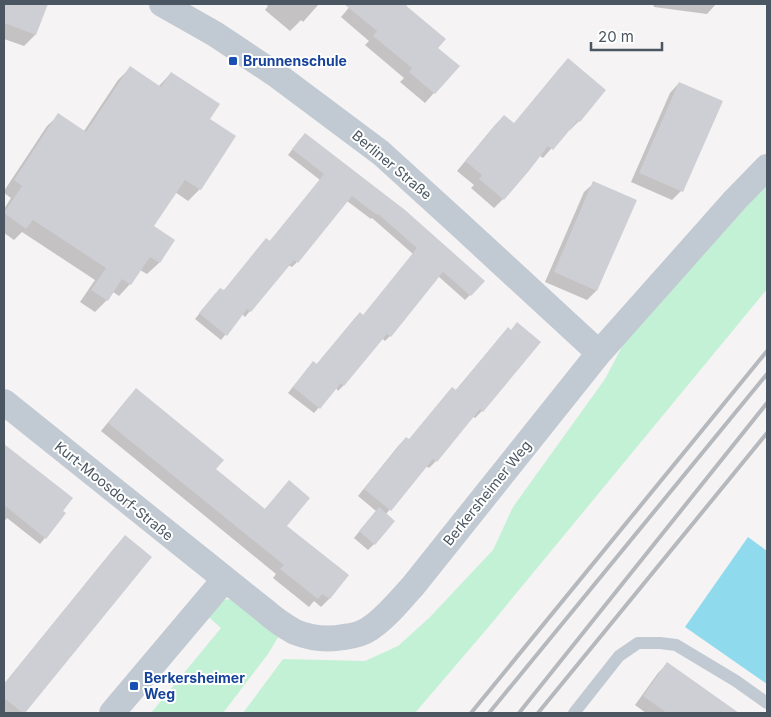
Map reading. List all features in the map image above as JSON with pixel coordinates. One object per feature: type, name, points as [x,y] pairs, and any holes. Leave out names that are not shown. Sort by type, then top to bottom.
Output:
[{"type":"street","name":"Berliner Straße","points":[[162,4],[215,34],[278,76],[381,153],[599,353]]},
{"type":"street","name":"Berkersheimer Weg","points":[[225,579],[275,619],[296,632],[329,639],[351,636],[367,631],[383,618],[413,586],[599,353],[767,167]]},
{"type":"street","name":"Kurt-Moosdorf-Straße","points":[[4,402],[225,579]]},
{"type":"street","points":[[112,713],[225,579]]},
{"type":"lane","points":[[574,713],[619,656],[638,643],[676,645],[736,681],[767,703]]},
{"type":"green space","points":[[767,184],[767,289],[491,624],[415,713],[243,713],[283,659],[365,661],[398,646],[429,618],[493,550],[513,507],[605,379],[625,341]]},
{"type":"green space","points":[[228,599],[236,602],[280,634],[268,654],[223,713],[151,713],[221,628],[204,613],[217,602]]},
{"type":"water","points":[[748,537],[767,551],[767,684],[685,627]]},
{"type":"building","points":[[4,4],[48,4],[36,35],[4,23]]},
{"type":"building","points":[[344,4],[404,4],[446,39],[438,48],[460,66],[435,94],[409,72],[412,68],[373,36],[377,31]]},
{"type":"building","points":[[568,58],[606,90],[580,122],[578,120],[553,150],[548,146],[504,200],[479,179],[482,175],[465,161],[504,115],[514,123]]},
{"type":"building","points":[[130,66],[161,87],[171,72],[220,104],[210,119],[236,136],[201,190],[185,180],[154,226],[175,240],[160,263],[150,257],[131,285],[122,279],[108,301],[91,290],[106,268],[33,220],[26,229],[4,213],[22,186],[14,180],[58,113],[86,132]]},
{"type":"building","points":[[679,82],[723,101],[683,192],[639,173]]},
{"type":"building","points":[[305,133],[405,210],[485,281],[471,296],[443,272],[391,337],[387,334],[344,386],[341,383],[320,409],[293,387],[313,361],[317,364],[360,312],[363,315],[417,248],[378,214],[352,196],[298,263],[294,260],[251,312],[247,309],[227,336],[199,313],[220,288],[224,290],[266,238],[270,241],[324,174],[292,149]]},
{"type":"building","points":[[593,181],[637,200],[597,291],[554,272]]},
{"type":"building","points":[[517,322],[541,342],[483,412],[480,409],[437,462],[433,459],[391,511],[364,489],[406,437],[409,439],[452,387],[456,390],[508,327],[511,330]]},
{"type":"building","points":[[136,388],[224,460],[216,469],[265,509],[289,480],[310,498],[287,526],[349,575],[330,599],[322,594],[318,599],[280,569],[284,565],[108,423]]},
{"type":"building","points":[[4,444],[73,498],[63,511],[66,513],[46,539],[4,505]]},
{"type":"building","points":[[379,507],[395,521],[375,545],[359,531]]},
{"type":"building","points":[[125,535],[152,557],[25,713],[23,713],[4,698],[4,684]]},
{"type":"building","points":[[667,662],[739,713],[667,713],[643,696]]},
{"type":"railway","points":[[471,713],[767,351]]},
{"type":"railway","points":[[489,713],[767,374]]},
{"type":"railway","points":[[519,713],[767,403]]},
{"type":"railway","points":[[538,713],[767,433]]},
{"type":"place","name":"Brunnenschule","points":[[233,61]]},
{"type":"place","name":"Berkersheimer Weg","points":[[134,686]]}]
